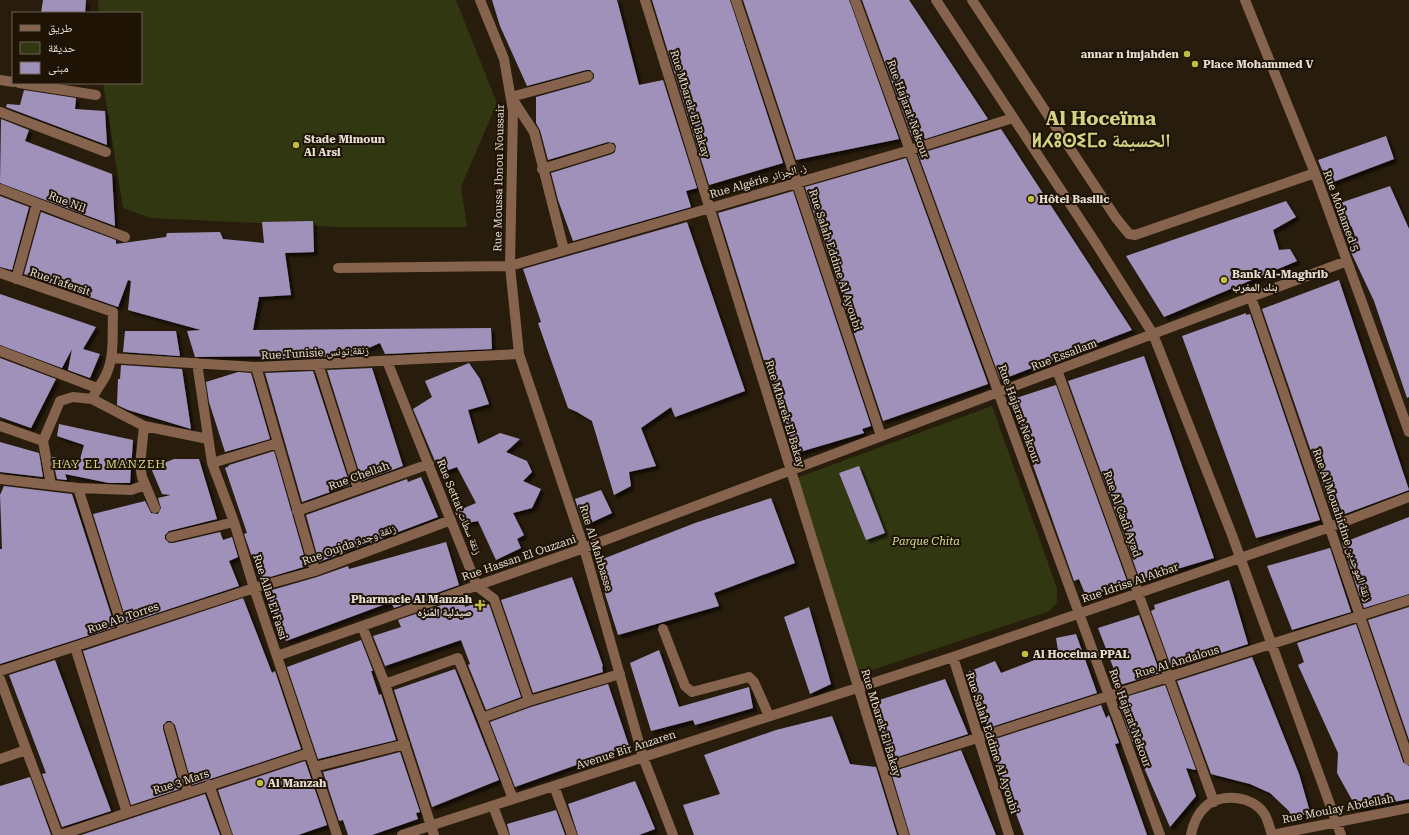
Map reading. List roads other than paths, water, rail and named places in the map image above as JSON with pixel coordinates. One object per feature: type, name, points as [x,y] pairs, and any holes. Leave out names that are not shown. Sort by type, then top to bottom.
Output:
[{"type":"street","name":"Rue Moussa Ibnou Noussair","points":[[480,0],[504,58],[514,111],[510,266]]},
{"type":"street","name":"Rue Mbarek El Bakay","points":[[644,0],[904,835]]},
{"type":"street","name":"Rue Salah Eddine Al Ayoubi","points":[[736,0],[881,436]]},
{"type":"street","name":"Rue Hajarat Nekour","points":[[856,0],[1160,835]]},
{"type":"street","points":[[936,0],[1095,242],[1153,334],[1274,644],[1342,835]]},
{"type":"street","points":[[972,0],[1116,218],[1129,234],[1135,235],[1315,173]]},
{"type":"street","name":"Rue Mohamed 5","points":[[1245,0],[1315,173],[1409,432]]},
{"type":"street","points":[[564,250],[542,169],[534,132],[511,97],[588,76]]},
{"type":"street","points":[[0,80],[12,82]]},
{"type":"street","points":[[25,84],[96,95]]},
{"type":"street","points":[[0,112],[106,152]]},
{"type":"street","name":"Rue Algérie ز. الجزائر","points":[[338,268],[510,266],[910,150],[1013,118]]},
{"type":"street","points":[[542,169],[610,148]]},
{"type":"street","name":"Rue Nil","points":[[0,189],[125,237]]},
{"type":"street","points":[[16,279],[37,203]]},
{"type":"street","name":"Rue Essallam","points":[[790,470],[1347,261]]},
{"type":"street","name":"Rue Al Mahbasse","points":[[510,266],[519,354],[584,548],[643,757],[673,835]]},
{"type":"street","name":"Rue Tafersit","points":[[0,273],[113,312],[112,358]]},
{"type":"street","name":"Rue Al Mouahidine زنقة الموحدين","points":[[1251,297],[1409,760]]},
{"type":"street","points":[[0,350],[97,388]]},
{"type":"street","name":"Rue Tunisie زنقة تونس","points":[[112,358],[197,362],[256,368],[519,354]]},
{"type":"street","points":[[92,399],[107,373],[112,358]]},
{"type":"street","name":"Rue Settat زنقة سطات","points":[[387,361],[478,586],[494,600],[528,701]]},
{"type":"street","name":"Rue Allal El Fassi","points":[[197,362],[212,463],[234,522],[254,588],[337,835]]},
{"type":"street","points":[[318,364],[358,489]]},
{"type":"street","points":[[256,368],[315,571]]},
{"type":"street","name":"Rue Al Cadi Ayad","points":[[1057,370],[1214,802]]},
{"type":"street","points":[[51,485],[44,441],[60,401],[73,397],[92,399],[144,426],[208,439]]},
{"type":"street","points":[[1399,404],[1409,400]]},
{"type":"street","points":[[0,426],[44,441]]},
{"type":"street","points":[[144,426],[140,465],[145,485],[155,508]]},
{"type":"street","points":[[212,463],[278,443]]},
{"type":"street","name":"Rue Chellah","points":[[297,511],[429,464]]},
{"type":"street","name":"Rue Hassan El Ouzzani","points":[[277,656],[584,548],[790,470]]},
{"type":"street","points":[[0,479],[78,488],[131,490],[145,485]]},
{"type":"street","points":[[78,488],[123,630]]},
{"type":"street","name":"Rue Idriss Al Akbar","points":[[858,687],[953,657],[1138,594],[1240,557],[1330,527],[1409,497]]},
{"type":"street","name":"Rue Oujda زنقة وجدة","points":[[254,588],[315,571],[451,520]]},
{"type":"street","points":[[171,537],[234,522]]},
{"type":"street","name":"Rue Ab Torres","points":[[0,671],[254,588]]},
{"type":"street","name":"Rue Al Andalous","points":[[883,768],[1409,600]]},
{"type":"street","points":[[362,626],[385,684],[433,830]]},
{"type":"street","points":[[664,629],[685,686],[692,692],[749,676],[754,682],[769,716]]},
{"type":"street","points":[[75,647],[126,813]]},
{"type":"street","name":"Rue Salah Eddine Al Ayoubi","points":[[953,657],[977,738],[1009,835]]},
{"type":"street","points":[[385,684],[458,658],[512,799]]},
{"type":"street","points":[[482,718],[528,701],[620,674]]},
{"type":"street","points":[[0,679],[59,835]]},
{"type":"street","name":"Avenue Bir Anzaren","points":[[402,835],[433,830],[512,799],[858,687]]},
{"type":"street","points":[[169,727],[188,793]]},
{"type":"street","points":[[314,767],[405,744]]},
{"type":"street","points":[[0,759],[26,750]]},
{"type":"street","name":"Rue 3 Mars","points":[[59,835],[74,833],[126,813],[309,753]]},
{"type":"street","points":[[209,786],[227,835]]},
{"type":"street","points":[[554,786],[572,835]]},
{"type":"street","points":[[1190,835],[1193,821],[1205,807],[1226,798],[1244,800],[1257,806],[1265,815],[1272,835]]},
{"type":"street","points":[[493,806],[504,835]]},
{"type":"street","name":"Rue Moulay Abdellah","points":[[1272,835],[1409,808]]},
{"type":"place","name":"annar n imjahden","points":[[1187,54]]},
{"type":"place","name":"Place Mohammed V","points":[[1195,64]]},
{"type":"place","name":"Stade Mimoun Al Arsi","points":[[296,145]]},
{"type":"place","name":"Hôtel Basilic","points":[[1031,199]]},
{"type":"place","name":"Bank Al-Maghrib بنك المغرب","points":[[1224,280]]},
{"type":"place","name":"Pharmacie Al Manzah صيدلية المنزه","points":[[480,605]]},
{"type":"place","name":"Al Hoceima PPAL","points":[[1025,654]]},
{"type":"place","name":"Al Manzah","points":[[260,783]]},
{"type":"district","name":"Al Hoceïma ⵍⵃⵓⵙⵉⵎⴰ الحسيمة","points":[[1101,129]]},
{"type":"district","name":"HAY EL MANZEH","points":[[109,464]]},
{"type":"park label","name":"Parque Chita","points":[[926,541]]}]
